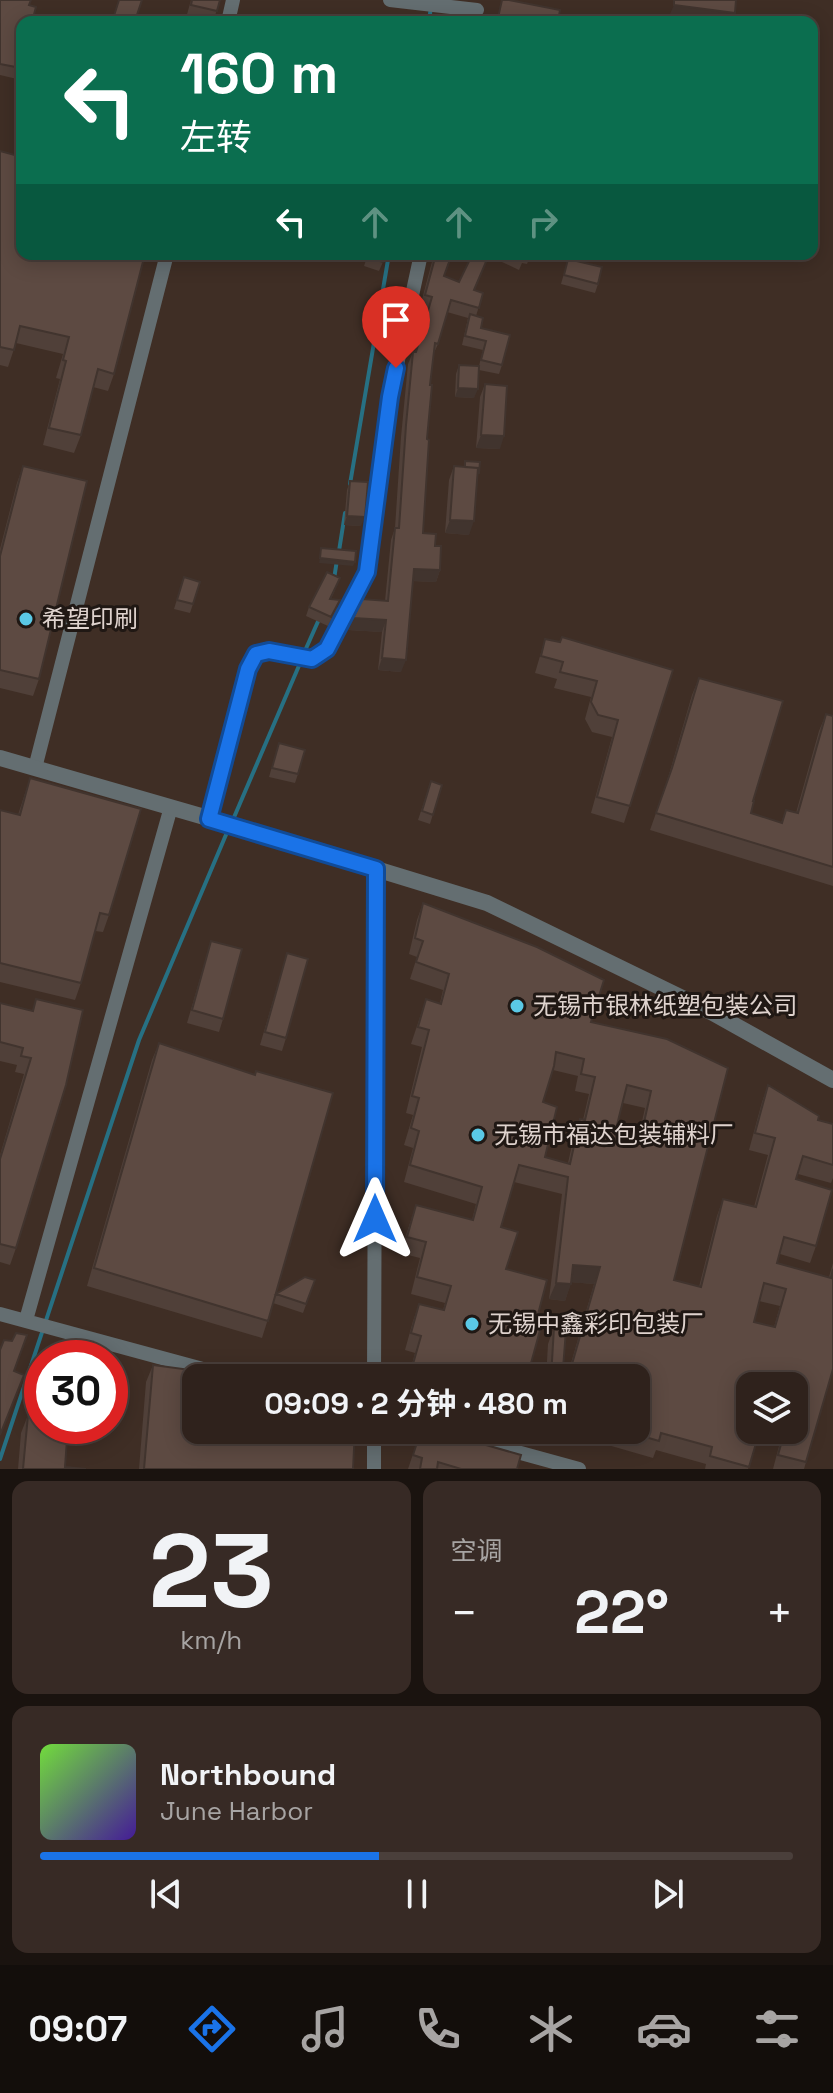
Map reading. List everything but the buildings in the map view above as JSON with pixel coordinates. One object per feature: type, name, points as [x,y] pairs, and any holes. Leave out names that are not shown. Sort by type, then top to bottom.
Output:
[{"type":"street","points":[[390,0],[477,11]]},
{"type":"street","points":[[35,768],[165,260]]},
{"type":"street","points":[[215,820],[248,669],[256,654],[269,651],[312,659],[327,649],[367,572],[390,397],[420,260]]},
{"type":"street","points":[[0,758],[487,903],[713,1013],[833,1080]]},
{"type":"street","points":[[31,1322],[171,807]]},
{"type":"street","points":[[374,1364],[376,869]]},
{"type":"street","points":[[0,1314],[185,1364]]},
{"type":"street","points":[[374,1444],[374,1469]]},
{"type":"street","points":[[488,1444],[579,1469]]},
{"type":"waterway","points":[[430,16],[431,6]]},
{"type":"waterway","points":[[350,484],[388,260]]},
{"type":"waterway","points":[[339,551],[345,513]]},
{"type":"waterway","points":[[334,579],[337,560]]},
{"type":"waterway","points":[[304,653],[320,617]]},
{"type":"waterway","points":[[232,822],[301,661]]},
{"type":"waterway","points":[[0,1459],[139,1040],[228,830]]},
{"type":"place","name":"希望印刷","points":[[26,619]]},
{"type":"place","name":"无锡市银林纸塑包装公司","points":[[517,1006]]},
{"type":"place","name":"无锡市福达包装辅料厂","points":[[478,1135]]},
{"type":"place","name":"无锡中鑫彩印包装厂","points":[[472,1324]]},
{"type":"route","points":[[375,1219],[376,869],[209,819],[248,669],[256,654],[269,651],[312,659],[327,649],[367,572],[396,368]]}]
